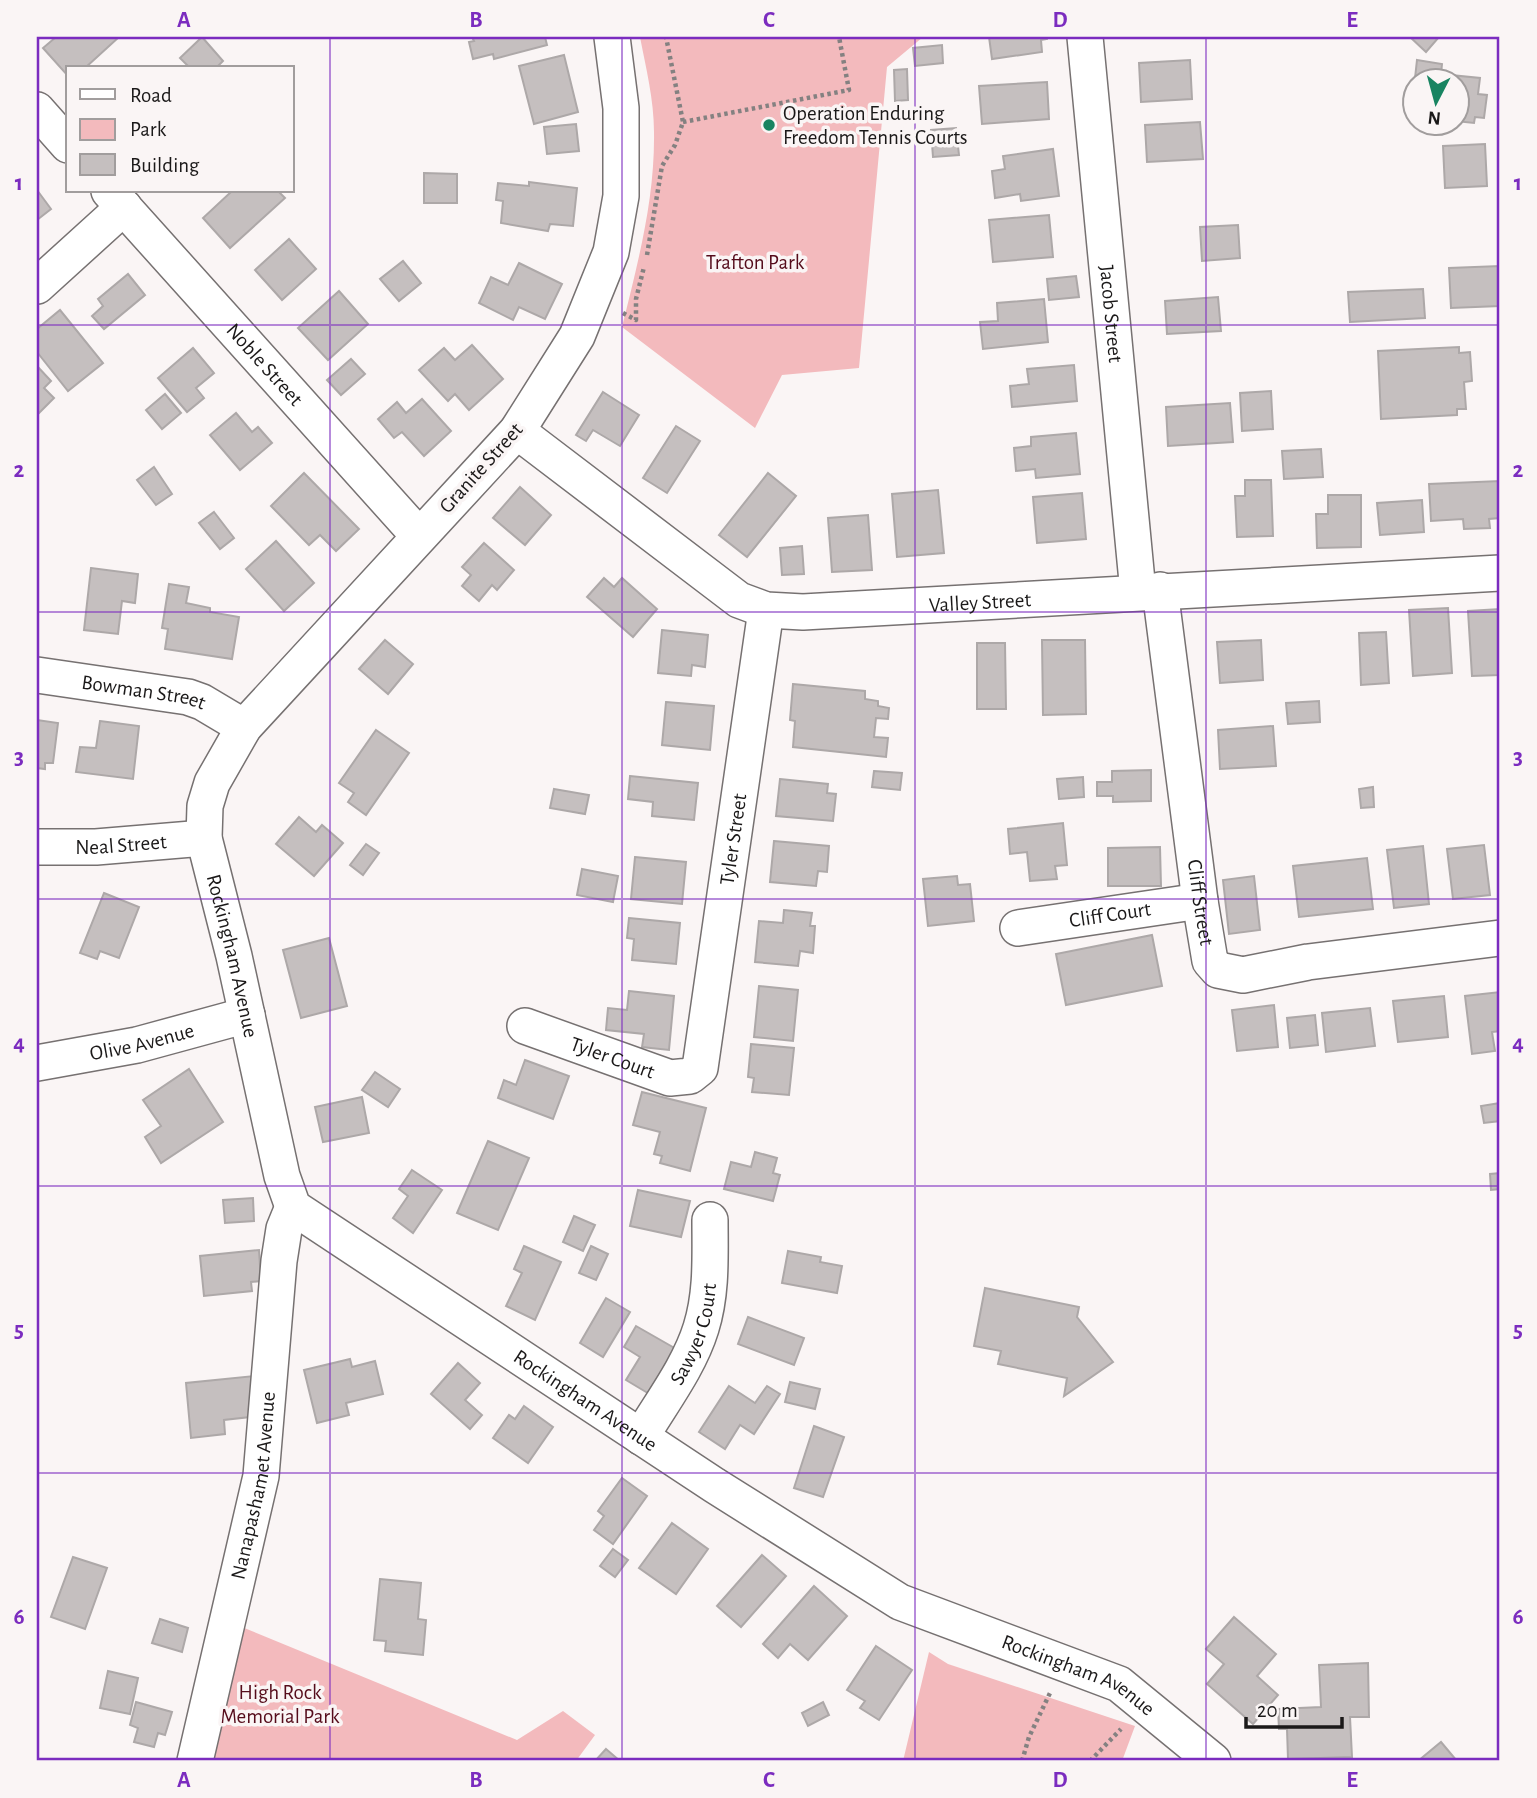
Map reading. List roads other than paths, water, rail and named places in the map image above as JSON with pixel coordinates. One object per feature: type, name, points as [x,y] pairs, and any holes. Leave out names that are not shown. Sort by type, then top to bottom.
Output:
[{"type":"street","name":"Granite Street","points":[[204,838],[205,806],[212,783],[244,727],[517,431],[577,336],[611,252],[617,227],[622,166],[621,108],[612,37]]},
{"type":"street","name":"Jacob Street","points":[[1084,37],[1149,591]]},
{"type":"street","points":[[37,110],[66,143]]},
{"type":"street","points":[[37,286],[117,199]]},
{"type":"street","name":"Noble Street","points":[[117,199],[419,536]]},
{"type":"street","name":"Valley Street","points":[[517,431],[739,600],[766,610],[803,612],[1500,573]]},
{"type":"street","name":"Cliff Street","points":[[1149,591],[1210,961],[1218,970],[1243,975],[1308,962],[1500,938]]},
{"type":"street","name":"Tyler Street","points":[[700,1068],[766,610]]},
{"type":"street","name":"Bowman Street","points":[[37,675],[188,697],[202,702],[244,727]]},
{"type":"street","name":"Neal Street","points":[[37,847],[96,847],[204,838]]},
{"type":"street","name":"Rockingham Avenue","points":[[204,838],[247,1015],[282,1177],[293,1207],[641,1437],[900,1602],[1119,1684],[1213,1761]]},
{"type":"street","name":"Cliff Court","points":[[1018,928],[1200,901]]},
{"type":"street","name":"Olive Avenue","points":[[37,1063],[137,1045],[247,1015]]},
{"type":"street","name":"Tyler Court","points":[[525,1026],[670,1077],[690,1076],[700,1068]]},
{"type":"street","name":"Nanapashamet Avenue","points":[[195,1761],[261,1476],[279,1261],[284,1229],[293,1207]]},
{"type":"street","name":"Sawyer Court","points":[[641,1437],[687,1359],[701,1329],[709,1294],[710,1220]]},
{"type":"place","name":"Operation Enduring Freedom Tennis Courts","points":[[769,125]]},
{"type":"park label","name":"Trafton Park","points":[[755,262]]},
{"type":"park label","name":"High Rock Memorial Park","points":[[280,1704]]}]
